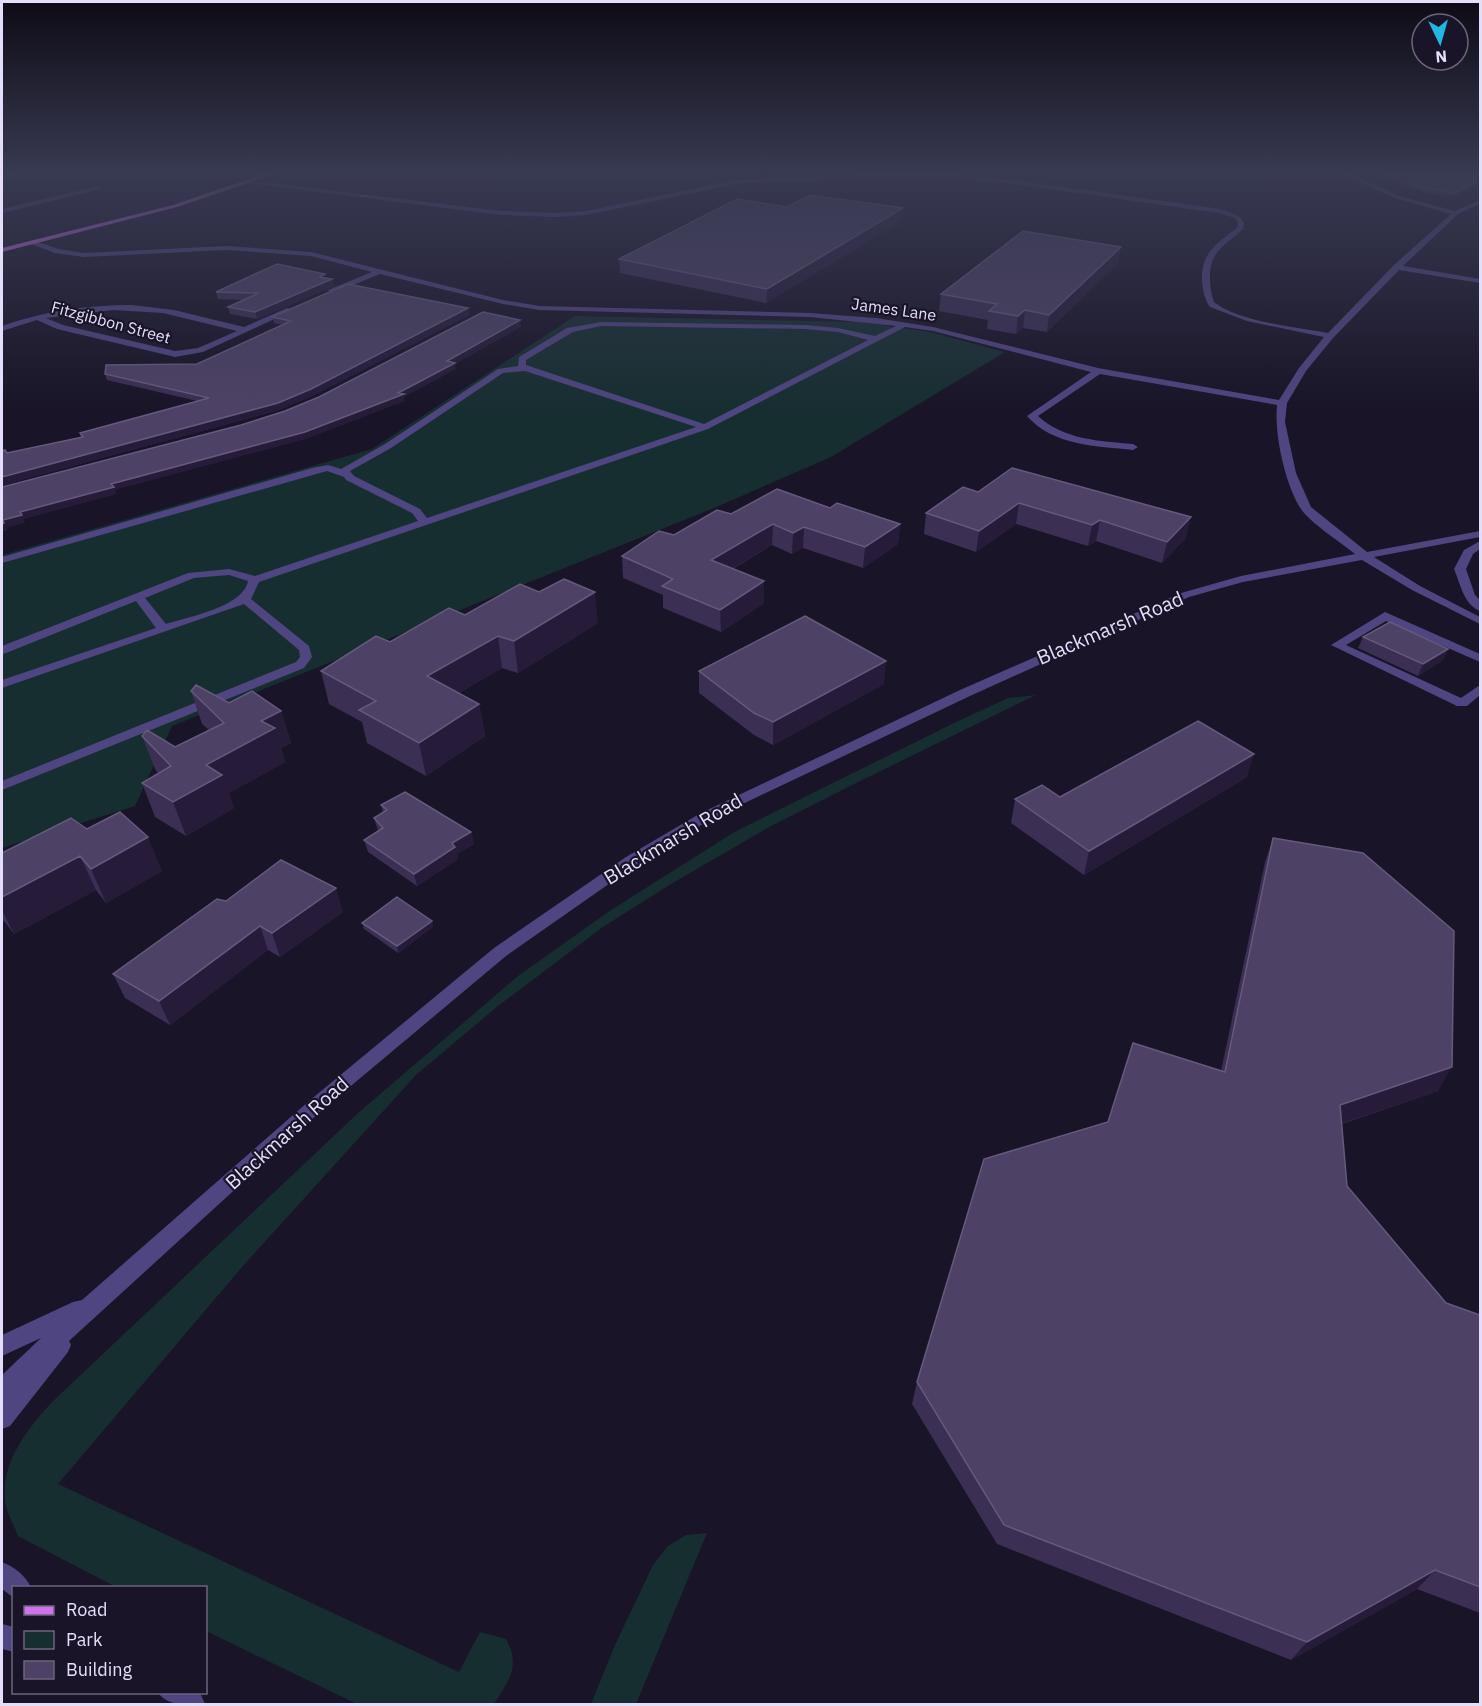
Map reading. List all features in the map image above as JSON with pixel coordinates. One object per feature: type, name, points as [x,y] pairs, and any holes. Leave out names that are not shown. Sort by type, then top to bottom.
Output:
[{"type":"street","name":"James Lane","points":[[61,252],[84,255],[151,252]]},
{"type":"street","name":"James Lane","points":[[278,252],[311,254],[503,302],[553,309],[810,315],[905,324],[1009,347],[1098,371],[1282,403]]},
{"type":"street","points":[[1212,252],[1204,264],[1208,298],[1214,307],[1247,318],[1330,336]]},
{"type":"street","points":[[1414,252],[1330,336],[1302,370],[1282,403],[1280,422],[1299,497],[1306,509],[1366,557],[1416,588],[1480,621]]},
{"type":"street","points":[[1397,267],[1480,281]]},
{"type":"street","points":[[318,298],[380,271]]},
{"type":"street","points":[[493,308],[503,302]]},
{"type":"street","name":"Fitzgibbon Street","points":[[37,317],[60,327],[169,354],[195,352],[297,307]]},
{"type":"street","name":"Fitzgibbon Street","points":[[2,329],[37,317],[77,311],[144,308],[245,330]]},
{"type":"street","points":[[2,650],[176,579],[213,572],[245,575],[254,580],[705,427],[905,324]]},
{"type":"street","points":[[526,368],[521,363],[527,356],[570,330],[589,325],[805,327],[838,330],[876,339]]},
{"type":"street","points":[[346,474],[348,466],[388,446],[501,371],[526,368],[705,427]]},
{"type":"street","points":[[1098,371],[1032,416],[1040,426],[1054,433],[1134,447]]},
{"type":"street","points":[[2,560],[328,468],[346,474],[416,511],[426,523]]},
{"type":"street","name":"Blackmarsh Road","points":[[2,1389],[94,1303],[315,1106],[500,952],[631,861],[706,816],[986,683],[1185,595],[1241,579],[1480,534]]},
{"type":"street","points":[[1480,544],[1468,552],[1460,569],[1470,596],[1480,607]]},
{"type":"street","points":[[2,684],[246,600],[253,590],[254,580]]},
{"type":"street","points":[[138,596],[164,629]]},
{"type":"street","points":[[2,786],[300,665],[306,657],[305,650],[246,600]]},
{"type":"street","points":[[1480,658],[1385,616],[1337,645],[1462,703],[1480,689]]},
{"type":"street","points":[[2,1346],[94,1303]]},
{"type":"street","points":[[2,1418],[94,1303]]},
{"type":"street","points":[[2,1574],[18,1586]]},
{"type":"street","points":[[174,1694],[192,1704]]},
{"type":"green space","points":[[575,316],[859,322],[930,332],[1005,352],[831,457],[714,508],[172,726],[135,806],[2,848],[2,555],[372,449]]},
{"type":"green space","points":[[1036,695],[769,827],[603,927],[498,1006],[416,1075],[242,1267],[58,1484],[459,1672],[480,1632],[506,1639],[513,1657],[513,1665],[508,1680],[494,1704],[357,1704],[207,1631],[207,1586],[114,1586],[18,1536],[8,1514],[5,1500],[7,1472],[18,1446],[43,1412],[358,1113],[518,976],[611,910],[736,831],[1008,698]]},
{"type":"green space","points":[[707,1533],[636,1704],[591,1704],[615,1645],[653,1565],[668,1546],[686,1535]]},
{"type":"building","points":[[634,252],[830,252],[767,289],[619,259]]},
{"type":"building","points":[[996,252],[1116,252],[1049,315],[1025,310],[1018,316],[989,311],[997,304],[941,294]]},
{"type":"building","points":[[277,264],[325,274],[320,277],[332,279],[255,312],[228,307],[259,293],[216,292]]},
{"type":"building","points":[[348,284],[468,308],[311,389],[278,403],[2,477],[2,451],[5,450],[7,453],[83,437],[80,433],[209,398],[105,374],[106,365],[197,364],[291,321],[272,317]]},
{"type":"building","points":[[483,312],[520,320],[447,361],[455,363],[398,393],[404,394],[305,432],[111,484],[114,487],[20,512],[22,515],[3,520],[2,524],[2,487],[241,425],[285,411],[319,397]]},
{"type":"building","points":[[1012,468],[1191,517],[1167,542],[1100,520],[1092,525],[1019,503],[979,531],[926,513],[963,487],[978,492]]},
{"type":"building","points":[[777,489],[830,508],[837,503],[900,524],[865,547],[804,527],[793,533],[773,524],[711,560],[764,581],[720,610],[662,586],[673,579],[622,556],[659,531],[674,535],[717,510],[731,514]]},
{"type":"building","points":[[564,579],[595,592],[514,641],[498,636],[427,676],[479,704],[419,743],[359,710],[376,701],[321,671],[376,636],[390,642],[449,608],[465,615],[520,584],[539,592]]},
{"type":"building","points":[[805,616],[886,661],[773,722],[754,713],[699,671]]},
{"type":"building","points":[[1390,622],[1448,649],[1423,664],[1363,637]]},
{"type":"building","points":[[196,685],[229,703],[252,691],[281,711],[261,721],[275,728],[206,765],[222,775],[173,802],[142,783],[171,766],[142,736],[147,730],[175,747],[224,723],[191,691]]},
{"type":"building","points":[[1198,721],[1254,754],[1089,851],[1015,799],[1042,785],[1060,797]]},
{"type":"building","points":[[405,792],[471,832],[452,843],[455,847],[414,874],[364,840],[383,828],[374,818],[387,810],[381,805]]},
{"type":"building","points":[[120,812],[148,837],[91,869],[80,856],[2,897],[2,853],[71,818],[87,829]]},
{"type":"building","points":[[1273,838],[1363,853],[1454,931],[1452,1067],[1340,1105],[1347,1186],[1446,1303],[1480,1315],[1480,1587],[1435,1570],[1307,1642],[1004,1525],[917,1382],[984,1159],[1108,1122],[1133,1043],[1225,1072]]},
{"type":"building","points":[[281,860],[336,888],[272,933],[260,926],[159,1001],[113,974],[217,899],[226,901]]},
{"type":"building","points":[[397,897],[432,921],[397,946],[362,923]]}]
